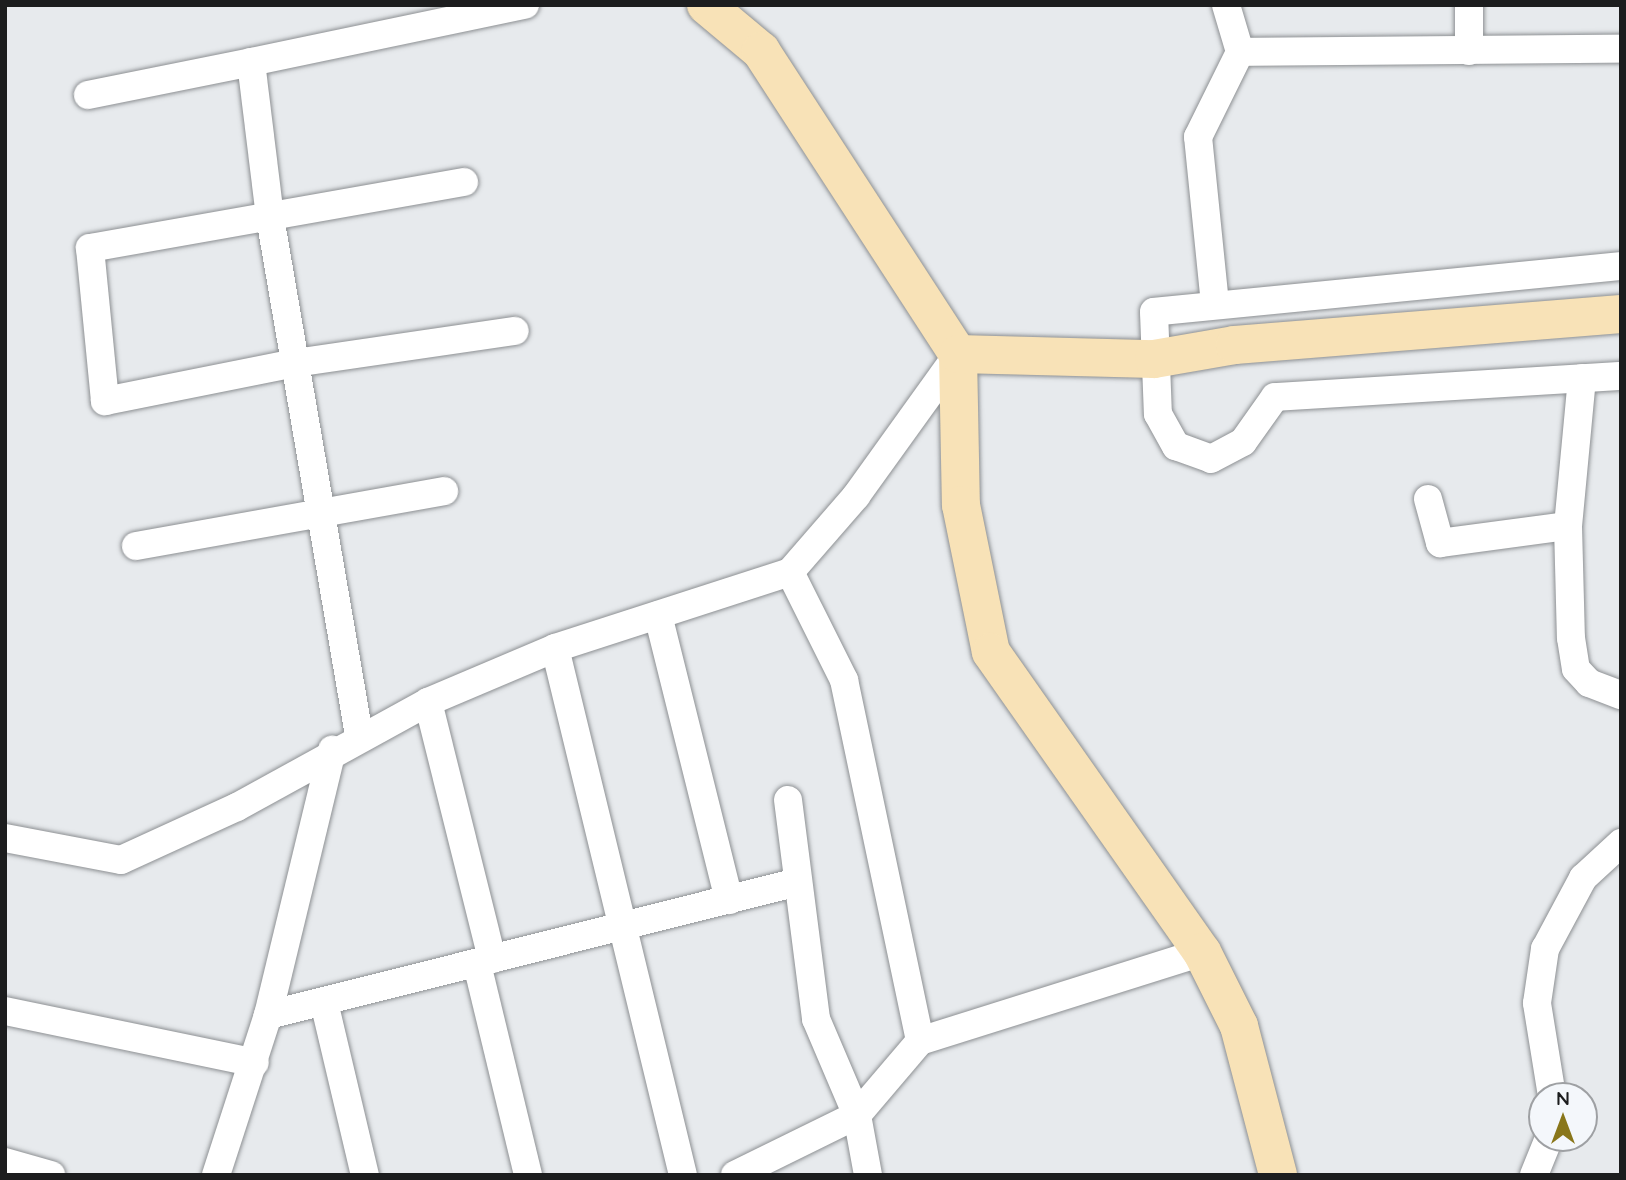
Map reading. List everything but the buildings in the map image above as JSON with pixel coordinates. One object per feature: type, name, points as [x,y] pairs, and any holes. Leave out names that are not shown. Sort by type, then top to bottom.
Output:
[{"type":"street","points":[[88,95],[525,5]]},
{"type":"street","points":[[706,5],[761,51],[958,354],[961,505],[991,652],[1202,952],[1240,1026],[1278,1175]]},
{"type":"street","points":[[1215,304],[1198,137],[1240,52],[1226,5]]},
{"type":"street","points":[[1469,5],[1469,51]]},
{"type":"street","points":[[1240,52],[1621,49]]},
{"type":"street","points":[[251,62],[270,217],[359,735]]},
{"type":"street","points":[[464,182],[90,248],[105,401],[295,363],[515,331]]},
{"type":"street","points":[[1621,266],[1154,312],[1158,414],[1176,446],[1211,459],[1243,442],[1275,397],[1621,376]]},
{"type":"street","points":[[958,354],[1154,359],[1235,345],[1621,314]]},
{"type":"street","points":[[5,838],[121,860],[237,807],[359,735],[428,702],[555,648],[790,572],[856,496],[958,354]]},
{"type":"street","points":[[1582,378],[1568,527],[1576,669],[1589,683],[1621,695]]},
{"type":"street","points":[[136,546],[444,491]]},
{"type":"street","points":[[1428,499],[1440,543],[1568,527]]},
{"type":"street","points":[[790,572],[844,680],[920,1041]]},
{"type":"street","points":[[658,615],[729,900]]},
{"type":"street","points":[[555,648],[683,1175]]},
{"type":"street","points":[[428,702],[528,1175]]},
{"type":"street","points":[[216,1175],[255,1063],[332,750]]},
{"type":"street","points":[[788,800],[816,1019],[857,1115],[868,1175]]},
{"type":"street","points":[[1550,1082],[1537,1003],[1545,949],[1583,878],[1621,843]]},
{"type":"street","points":[[268,1015],[799,882]]},
{"type":"street","points":[[735,1175],[857,1115],[920,1041],[1202,952]]},
{"type":"street","points":[[324,1002],[365,1175]]},
{"type":"street","points":[[5,1011],[255,1063]]},
{"type":"street","points":[[1534,1175],[1543,1152]]},
{"type":"street","points":[[5,1162],[51,1175]]}]
